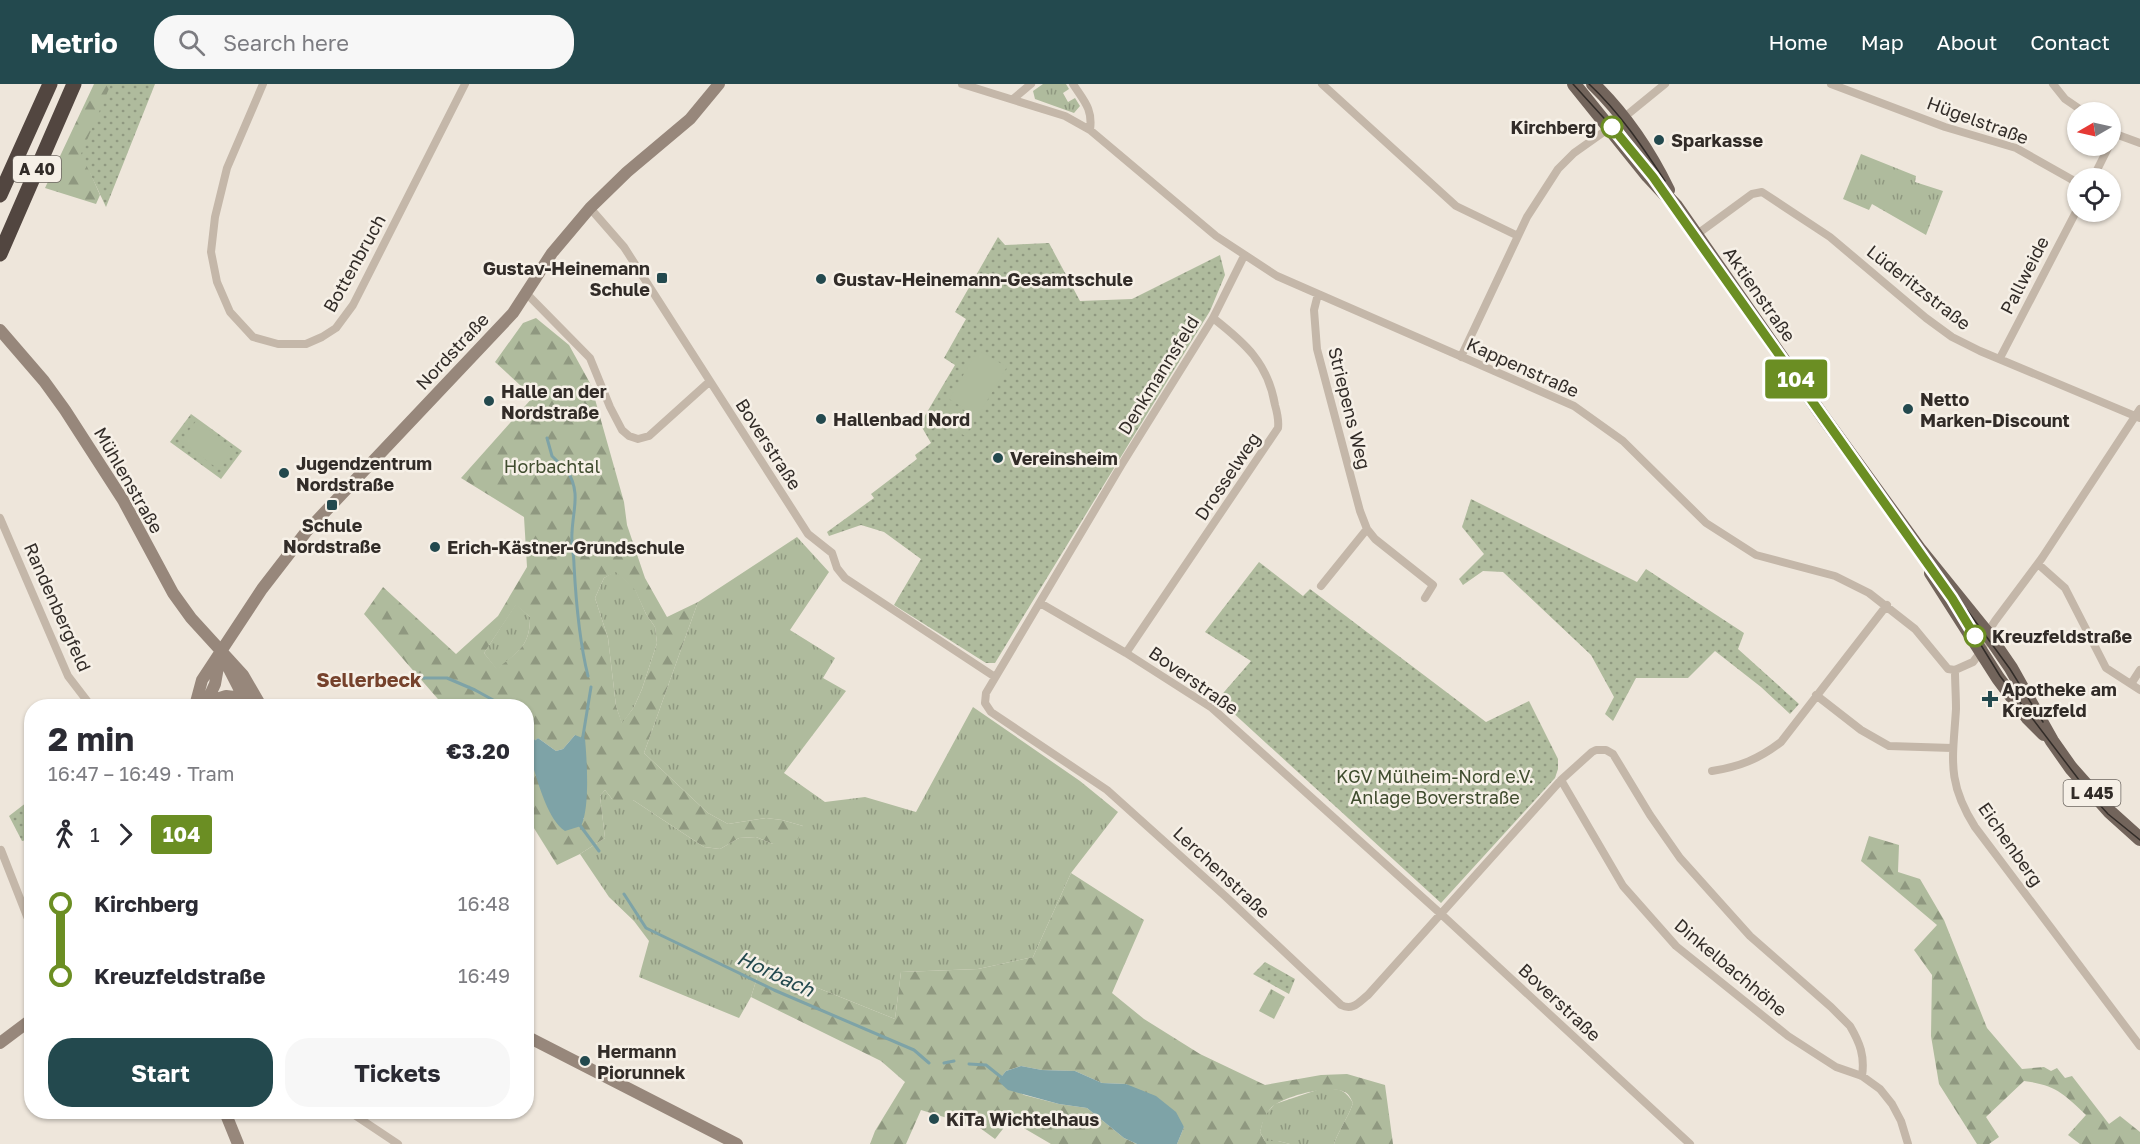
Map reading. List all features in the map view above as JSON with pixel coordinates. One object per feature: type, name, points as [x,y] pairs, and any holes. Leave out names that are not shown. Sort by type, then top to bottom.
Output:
[{"type":"highway","name":"A 40","points":[[0,195],[50,84]]},
{"type":"highway","name":"A 40","points":[[0,254],[74,84]]},
{"type":"main road","name":"Aktienstraße","points":[[1574,84],[1648,176],[1676,206],[1984,642],[2028,718],[2052,741]]},
{"type":"main road","name":"Aktienstraße","points":[[1593,84],[1624,118],[1660,173],[1676,206]]},
{"type":"main road","name":"Aktienstraße","points":[[1920,550],[1926,567],[1984,642],[2020,682],[2052,741],[2090,791],[2140,839]]},
{"type":"street","name":"Bottenbruch","points":[[263,84],[227,168],[215,217],[211,252],[217,282],[230,312],[254,337],[284,345],[306,344],[322,337],[336,328],[353,305],[465,84]]},
{"type":"street","name":"Nordstraße","points":[[202,699],[202,680],[262,589],[306,532],[513,313],[552,253],[590,208],[627,172],[690,119],[719,84]]},
{"type":"street","name":"Kappenstraße","points":[[962,84],[1065,116],[1090,130],[1216,236],[1277,276],[1563,400],[1623,441],[1700,518],[1756,555],[1840,578],[1869,593],[1915,628],[1948,669],[1955,670]]},
{"type":"street","points":[[1013,99],[1031,84]]},
{"type":"street","points":[[1073,84],[1090,110],[1090,130]]},
{"type":"street","points":[[1322,84],[1456,206],[1518,236]]},
{"type":"street","points":[[1461,357],[1535,202],[1558,169],[1574,153],[1624,118],[1665,84]]},
{"type":"street","name":"Hügelstraße","points":[[1831,84],[1945,127],[2016,148],[2067,177]]},
{"type":"street","points":[[2053,84],[2069,102]]},
{"type":"street","points":[[2121,140],[2140,142]]},
{"type":"street","name":"Lüderitzstraße","points":[[1696,235],[1759,191],[1830,237],[1943,331],[1980,351],[2139,415]]},
{"type":"street","name":"Boverstraße","points":[[590,208],[624,247],[808,534],[832,554],[837,568],[845,578],[995,677]]},
{"type":"street","name":"Pallweide","points":[[2000,358],[2071,222]]},
{"type":"street","name":"Denkmannsfeld","points":[[1040,603],[1122,464],[1213,318],[1244,256]]},
{"type":"street","points":[[526,293],[590,358],[610,407],[622,429],[629,436],[638,439],[649,436],[709,382]]},
{"type":"street","name":"Striepens Weg","points":[[1318,294],[1314,310],[1317,349],[1353,487],[1367,529],[1375,539],[1433,585],[1425,598]]},
{"type":"street","name":"Drosselweg","points":[[1126,653],[1278,428],[1272,389],[1263,368],[1242,340],[1213,318]]},
{"type":"street","name":"Mühlenstraße","points":[[0,330],[44,381],[70,417],[117,491],[173,593],[191,618],[243,675],[257,699]]},
{"type":"street","points":[[1955,670],[1972,662],[2139,415]]},
{"type":"street","name":"Randenbergfeld","points":[[0,518],[68,676],[86,699]]},
{"type":"street","points":[[1321,585],[1367,529]]},
{"type":"street","points":[[2038,564],[2065,588],[2103,664],[2140,690]]},
{"type":"street","name":"Boverstraße","points":[[1040,603],[1126,653],[1212,708],[1441,914],[1690,1144]]},
{"type":"street","points":[[995,677],[1040,603]]},
{"type":"street","points":[[1712,771],[1734,768],[1769,751],[1781,742],[1887,605]]},
{"type":"street","name":"Mühlenstraße","points":[[221,652],[244,699]]},
{"type":"street","name":"Eichenberg","points":[[1955,670],[1956,707],[1952,748],[1954,780],[1969,817],[2140,1046]]},
{"type":"street","points":[[2131,684],[2140,670]]},
{"type":"street","name":"Lerchenstraße","points":[[995,677],[986,693],[985,703],[992,712],[1107,790],[1346,1008],[1353,1007],[1368,995],[1441,914]]},
{"type":"street","points":[[1816,695],[1861,730],[1889,746],[1952,748]]},
{"type":"street","points":[[218,699],[226,696],[236,699]]},
{"type":"street","points":[[1441,914],[1561,780],[1592,752],[1600,749],[1606,750],[1613,754],[1650,816],[1675,851],[1740,927],[1850,1026],[1861,1046],[1862,1076]]},
{"type":"street","name":"Dinkelbachhöhe","points":[[1561,780],[1623,886],[1676,946],[1788,1036],[1836,1067],[1862,1076],[1880,1089],[1892,1104],[1901,1121],[1908,1144]]},
{"type":"street","points":[[1,850],[24,909]]},
{"type":"street","points":[[0,1042],[24,1025]]},
{"type":"street","points":[[534,1040],[737,1144]]},
{"type":"street","points":[[228,1119],[238,1144]]},
{"type":"street","points":[[360,1119],[398,1144]]},
{"type":"green space","points":[[94,84],[133,84],[90,172],[100,195],[96,204],[45,188]]},
{"type":"green space","points":[[111,84],[155,84],[106,207],[81,154]]},
{"type":"green space","points":[[1043,84],[1066,84],[1069,89],[1063,93],[1068,102],[1075,98],[1080,106],[1074,113],[1035,99],[1033,91]]},
{"type":"green space","points":[[1861,154],[1916,176],[1915,182],[1943,191],[1926,235],[1872,204],[1869,210],[1843,199]]},
{"type":"green space","points":[[998,237],[1005,245],[1049,243],[1080,301],[1132,299],[1220,255],[1225,275],[1210,311],[995,663],[986,663],[894,605],[921,559],[884,532],[861,525],[829,536],[827,532],[874,498],[871,494],[917,459],[915,455],[931,443],[920,424],[955,365],[944,358],[966,319],[955,312]]},
{"type":"green space","name":"Horbachtal","points":[[536,318],[569,345],[591,385],[624,502],[627,525],[645,578],[667,617],[698,602],[644,753],[708,813],[728,824],[766,818],[803,826],[798,839],[789,843],[773,844],[756,837],[739,838],[720,849],[704,847],[633,800],[621,804],[612,799],[605,790],[600,796],[605,838],[557,865],[534,828],[534,767],[547,805],[584,819],[575,735],[563,749],[556,751],[538,738],[534,741],[534,699],[438,699],[364,614],[383,587],[456,654],[498,616],[527,567],[524,517],[461,478],[533,397],[495,362],[523,323]],"holes":[[[616,572],[635,590],[655,627],[657,643],[642,689],[634,707],[622,723],[616,706],[608,638],[595,598],[604,578]],[[516,605],[530,617],[525,642],[517,653],[497,669],[484,653]]]},
{"type":"green space","points":[[978,350],[1007,367],[978,416],[949,399]]},
{"type":"green space","points":[[949,402],[975,418],[965,436],[938,420]]},
{"type":"green space","points":[[191,414],[242,451],[221,479],[170,442]]},
{"type":"green space","points":[[196,421],[233,449],[218,469],[181,441]]},
{"type":"green space","points":[[1471,499],[1637,582],[1646,569],[1744,633],[1738,649],[1799,704],[1790,714],[1761,687],[1715,651],[1688,678],[1636,678],[1613,721],[1605,714],[1614,697],[1591,655],[1503,572],[1483,571],[1463,585],[1459,579],[1484,554],[1462,527]]},
{"type":"green space","points":[[797,537],[829,572],[790,630],[835,658],[823,678],[846,691],[784,773],[825,802],[865,797],[916,812],[973,707],[1080,781],[1118,812],[1071,873],[1033,957],[978,969],[901,972],[895,1019],[761,965],[751,997],[739,1018],[639,977],[649,941],[634,921],[609,897],[580,854],[605,838],[600,796],[605,790],[612,799],[633,800],[704,847],[720,849],[739,838],[756,837],[773,844],[803,826],[766,818],[728,824],[708,813],[644,753],[698,602]]},
{"type":"green space","name":"KGV Mülheim-Nord e.V. Anlage Boverstraße","points":[[1259,562],[1303,596],[1310,589],[1486,722],[1529,701],[1558,759],[1555,778],[1441,903],[1218,699],[1251,661],[1205,632]]},
{"type":"green space","points":[[616,571],[635,589],[646,614],[655,627],[657,643],[642,689],[634,707],[622,724],[616,706],[608,638],[595,598],[604,578]]},
{"type":"green space","points":[[516,604],[530,617],[528,635],[517,653],[497,670],[484,653]]},
{"type":"green space","points":[[24,804],[24,841],[22,841],[9,816]]},
{"type":"green space","points":[[1869,836],[1899,845],[1898,872],[1920,879],[1944,920],[1987,1028],[2022,1069],[2044,1067],[2051,1071],[2057,1068],[2065,1078],[2072,1076],[2109,1124],[2120,1116],[2140,1132],[2140,1144],[2080,1144],[2068,1135],[2086,1115],[2072,1101],[2052,1088],[2024,1081],[1986,1117],[1999,1137],[1989,1144],[1977,1144],[1939,1084],[1931,1036],[1932,975],[1914,950],[1937,925],[1861,861]]},
{"type":"green space","points":[[1071,873],[1144,920],[1112,993],[1144,1019],[1200,1054],[1265,1085],[1321,1075],[1347,1074],[1385,1085],[1393,1144],[1334,1144],[1353,1103],[1345,1092],[1329,1089],[1307,1092],[1286,1099],[1272,1107],[1267,1113],[1260,1132],[1265,1141],[1290,1144],[1177,1144],[1184,1127],[1126,1084],[1102,1083],[1075,1071],[1042,1070],[1021,1066],[1006,1071],[999,1080],[1024,1095],[1087,1108],[1124,1138],[1137,1144],[1051,1144],[1010,1120],[995,1139],[980,1128],[921,1110],[906,1144],[870,1144],[875,1131],[905,1082],[881,1061],[751,997],[761,965],[895,1019],[901,972],[978,969],[1033,957]]},
{"type":"green space","points":[[1265,962],[1295,979],[1289,994],[1253,974]]},
{"type":"green space","points":[[1271,989],[1285,997],[1274,1019],[1259,1011]]},
{"type":"green space","points":[[1320,1089],[1340,1090],[1353,1103],[1334,1144],[1290,1144],[1265,1141],[1260,1132],[1264,1116],[1275,1104]]},
{"type":"water","points":[[575,735],[585,739],[587,784],[584,818],[581,826],[565,831],[552,816],[537,780],[534,770],[534,741],[538,738],[556,751],[563,749]]},
{"type":"water","points":[[1021,1066],[1042,1070],[1075,1071],[1102,1083],[1126,1084],[1156,1096],[1176,1112],[1184,1127],[1177,1144],[1137,1144],[1124,1138],[1087,1108],[1059,1104],[1008,1090],[998,1081],[1006,1071]]},
{"type":"waterway","name":"Horbach","points":[[547,438],[552,456],[561,465]]},
{"type":"waterway","name":"Horbach","points":[[567,470],[575,493],[572,541],[578,621],[588,676]]},
{"type":"waterway","name":"Horbach","points":[[424,678],[447,678],[491,699]]},
{"type":"waterway","name":"Horbach","points":[[582,742],[591,687]]},
{"type":"waterway","name":"Horbach","points":[[579,824],[599,851]]},
{"type":"waterway","name":"Horbach","points":[[624,894],[646,928],[774,990],[914,1050],[929,1063]]},
{"type":"waterway","name":"Horbach","points":[[944,1063],[954,1061]]},
{"type":"waterway","name":"Horbach","points":[[969,1064],[986,1065],[1001,1077]]},
{"type":"tram line","points":[[1573,84],[1612,127],[1663,191],[1952,598],[2000,676],[2089,793],[2108,814],[2140,840]]},
{"type":"tram line","points":[[1589,84],[1621,118],[1665,181]]},
{"type":"tram line","name":"104","points":[[1612,127],[1653,177],[1952,598],[1975,636]]},
{"type":"tram line","points":[[1967,610],[2010,669],[2043,722]]},
{"type":"place","name":"Kirchberg","points":[[1612,127]]},
{"type":"place","name":"Sparkasse","points":[[1659,140]]},
{"type":"place","name":"Gustav-Heinemann Schule","points":[[662,278]]},
{"type":"place","name":"Gustav-Heinemann-Gesamtschule","points":[[821,279]]},
{"type":"place","name":"Halle an der Nordstraße","points":[[489,401]]},
{"type":"place","name":"Netto Marken-Discount","points":[[1908,409]]},
{"type":"place","name":"Hallenbad Nord","points":[[821,419]]},
{"type":"place","name":"Vereinsheim","points":[[998,458]]},
{"type":"place","name":"Jugendzentrum Nordstraße","points":[[284,473]]},
{"type":"place","name":"Schule Nordstraße","points":[[332,505]]},
{"type":"place","name":"Erich-Kästner-Grundschule","points":[[435,547]]},
{"type":"place","name":"Kreuzfeldstraße","points":[[1975,636]]},
{"type":"place","name":"Apotheke am Kreuzfeld","points":[[1990,699]]},
{"type":"place","name":"Hermann Piorunnek","points":[[585,1061]]},
{"type":"place","name":"KiTa Wichtelhaus","points":[[934,1119]]},
{"type":"district","name":"Sellerbeck","points":[[369,679]]}]
